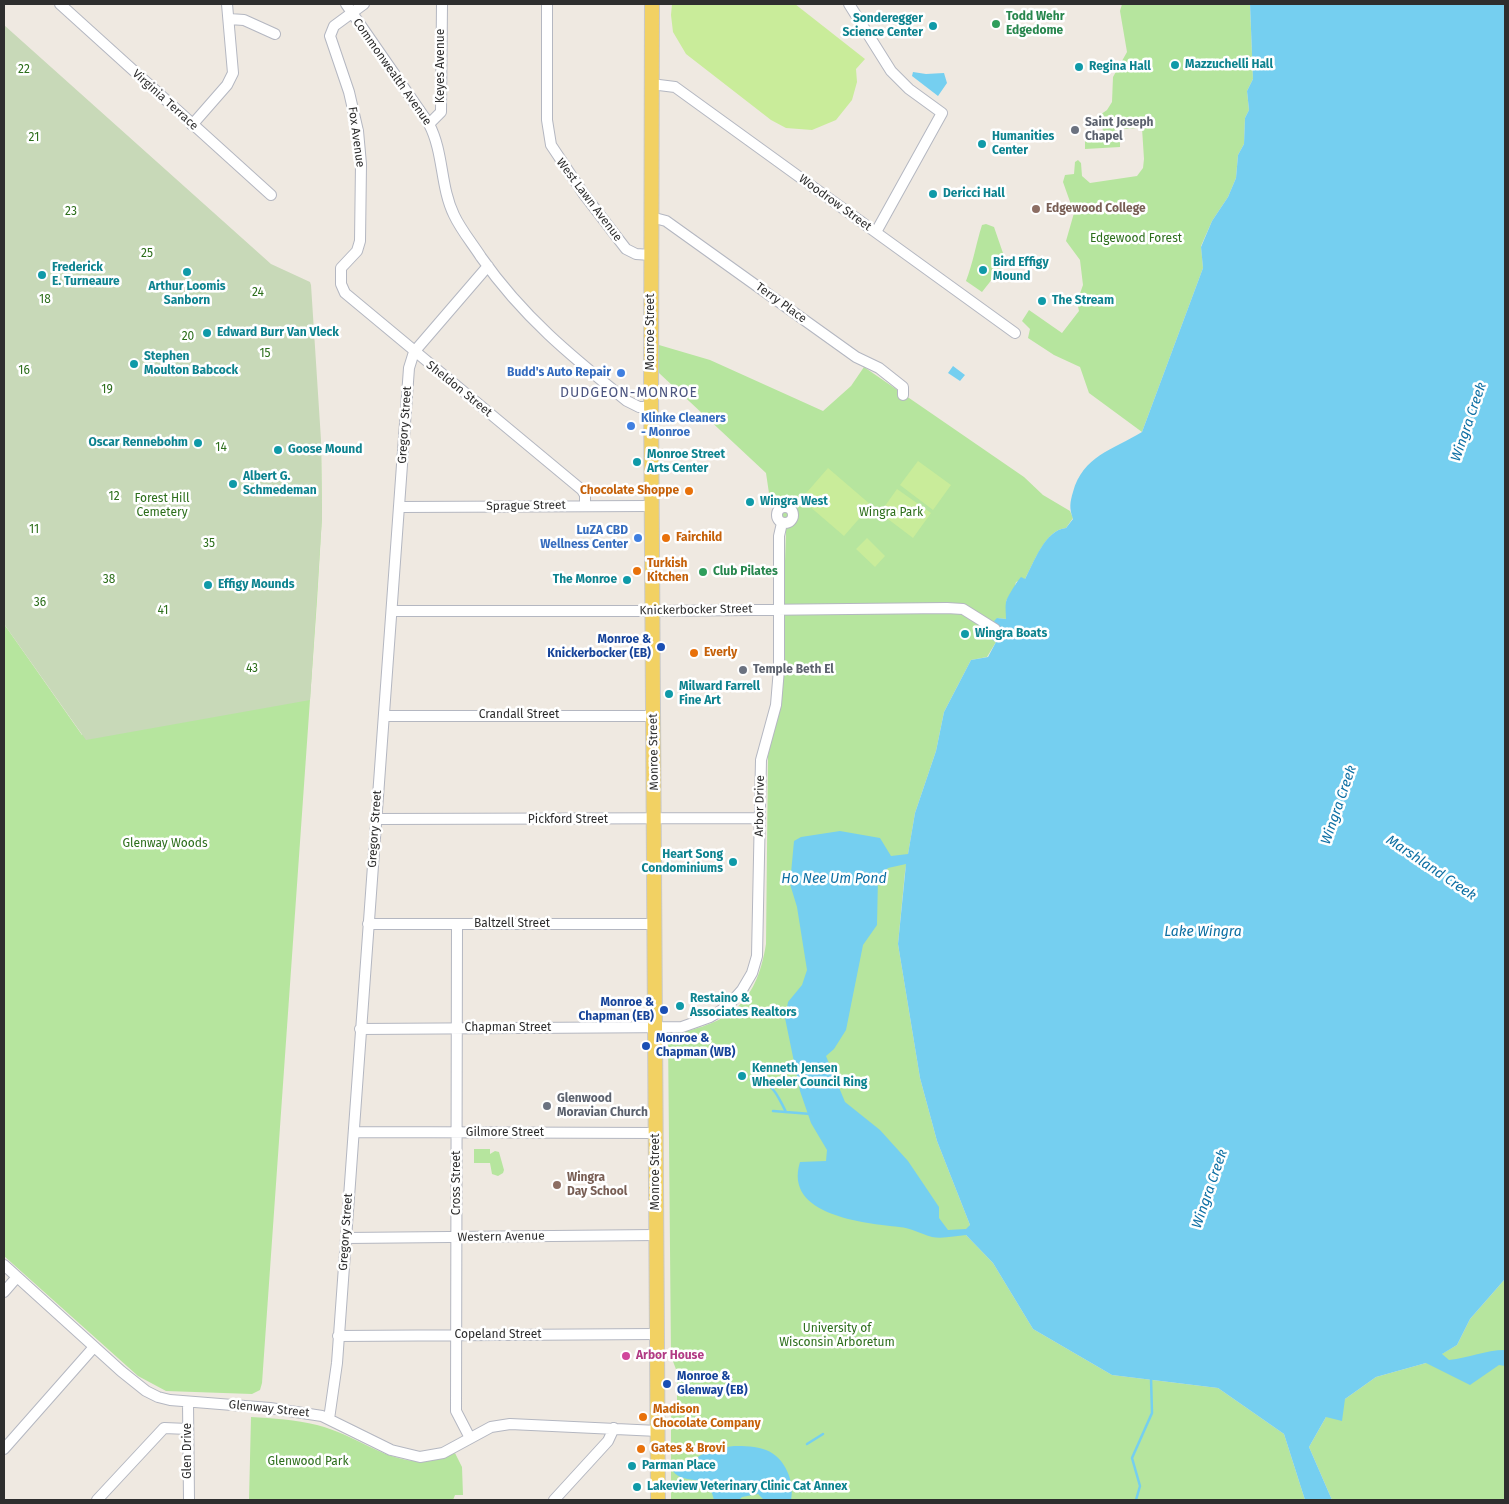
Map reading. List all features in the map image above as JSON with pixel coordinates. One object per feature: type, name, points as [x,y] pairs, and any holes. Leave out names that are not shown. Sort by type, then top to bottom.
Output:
[{"type":"main road","name":"Monroe Street","points":[[652,4],[652,506],[658,1500]]},
{"type":"street","name":"Virginia Terrace","points":[[60,4],[271,195]]},
{"type":"street","points":[[192,124],[226,85],[233,73],[227,4]]},
{"type":"street","name":"Fox Avenue","points":[[341,268],[357,251],[360,241],[361,164],[358,131],[349,92],[330,36],[334,26],[349,8],[364,4]]},
{"type":"street","name":"Keyes Avenue","points":[[429,124],[441,112],[442,4]]},
{"type":"street","name":"West Lawn Avenue","points":[[547,4],[547,120],[551,145],[583,193],[626,248],[636,254],[651,255]]},
{"type":"street","points":[[849,4],[891,71],[910,90],[942,113],[876,232]]},
{"type":"street","name":"Commonwealth Avenue","points":[[349,8],[429,124],[439,151],[449,204],[463,232],[515,302],[564,349],[627,401],[639,407],[652,407]]},
{"type":"street","points":[[229,19],[244,20],[275,34]]},
{"type":"street","name":"Woodrow Street","points":[[651,84],[675,87],[1015,334]]},
{"type":"street","name":"Terry Place","points":[[651,217],[666,221],[856,357],[879,368],[903,388],[903,395]]},
{"type":"street","name":"Gregory Street","points":[[329,1419],[346,1238],[409,368],[414,352],[488,266]]},
{"type":"street","name":"Sheldon Street","points":[[341,268],[341,284],[346,293],[414,352],[582,490],[585,495],[585,504]]},
{"type":"street","name":"Sprague Street","points":[[400,507],[556,507],[585,504],[652,506]]},
{"type":"street","name":"Arbor Drive","points":[[655,1028],[682,1027],[727,1007],[735,999],[752,973],[759,940],[761,760],[776,704],[780,536],[782,523]]},
{"type":"street","name":"Knickerbocker Street","points":[[392,611],[654,612],[779,609],[963,609],[995,629]]},
{"type":"street","name":"Crandall Street","points":[[384,716],[654,716]]},
{"type":"street","name":"Pickford Street","points":[[376,819],[760,818]]},
{"type":"street","name":"Baltzell Street","points":[[368,924],[655,924]]},
{"type":"street","name":"Cross Street","points":[[457,924],[458,1238],[455,1336],[456,1411],[470,1438]]},
{"type":"street","name":"Chapman Street","points":[[360,1029],[655,1028]]},
{"type":"street","name":"Gilmore Street","points":[[354,1132],[656,1133]]},
{"type":"street","name":"Western Avenue","points":[[346,1238],[656,1236]]},
{"type":"street","name":"Glenway Street","points":[[4,1265],[94,1347],[146,1391],[170,1400],[278,1409],[329,1419],[390,1450],[420,1458],[443,1453],[490,1427],[510,1424],[658,1431]]},
{"type":"street","points":[[4,1292],[17,1277]]},
{"type":"street","name":"Copeland Street","points":[[338,1336],[658,1334]]},
{"type":"street","points":[[4,1449],[94,1347]]},
{"type":"street","name":"Glen Drive","points":[[188,1402],[189,1500]]},
{"type":"street","points":[[97,1500],[164,1428],[188,1429]]},
{"type":"street","points":[[556,1500],[608,1441],[614,1428]]},
{"type":"green space","points":[[672,4],[795,4],[865,59],[856,69],[857,82],[852,100],[836,120],[812,130],[786,128],[771,120],[686,54],[673,32]]},
{"type":"green space","name":"Edgewood Forest","points":[[1122,4],[1250,4],[1253,79],[1247,91],[1249,110],[1245,118],[1244,144],[1238,155],[1236,178],[1228,197],[1212,221],[1201,246],[1203,268],[1142,432],[1089,393],[1080,367],[1054,355],[1028,338],[1030,329],[1022,321],[1029,310],[1062,333],[1079,311],[1077,302],[1083,285],[1080,260],[1066,241],[1074,213],[1063,182],[1065,175],[1074,174],[1075,162],[1078,160],[1081,163],[1082,176],[1090,183],[1137,176],[1143,168],[1142,128],[1120,129],[1120,147],[1085,149],[1085,139],[1094,138],[1103,133],[1102,123],[1097,117],[1107,110],[1112,102],[1113,77],[1127,52],[1120,11]]},
{"type":"green space","name":"Forest Hill Cemetery","points":[[4,25],[271,264],[310,282],[321,440],[322,517],[310,700],[86,740],[4,624]]},
{"type":"green space","points":[[986,224],[994,227],[1004,256],[1004,264],[982,292],[966,281],[982,225]]},
{"type":"green space","name":"University of Wisconsin Arboretum","points":[[659,345],[710,360],[823,411],[851,386],[864,367],[1024,477],[1043,495],[1070,511],[1073,518],[1066,528],[1059,530],[1046,541],[1025,579],[1016,582],[1014,590],[1006,601],[1006,619],[997,618],[997,625],[991,638],[996,642],[987,657],[971,660],[944,712],[936,751],[915,813],[905,872],[898,944],[920,1078],[937,1141],[970,1225],[966,1235],[993,1263],[1033,1329],[1112,1375],[1218,1388],[1284,1434],[1305,1500],[671,1500],[671,1416],[677,1400],[677,1372],[671,1356],[668,1035],[707,1025],[723,1018],[736,1009],[755,983],[766,944],[768,755],[780,707],[786,532],[770,500],[766,473],[659,373]]},
{"type":"green space","points":[[321,440],[322,517],[317,600],[262,1383],[260,1390],[252,1394],[166,1391],[138,1376],[4,1256],[4,624],[82,735]]},
{"type":"green space","points":[[918,461],[951,485],[933,510],[900,485]]},
{"type":"green space","points":[[828,468],[871,505],[844,536],[801,499]]},
{"type":"green space","name":"Wingra Park","points":[[897,489],[931,513],[913,538],[880,513]]},
{"type":"green space","points":[[867,538],[885,556],[875,567],[856,549]]},
{"type":"green space","points":[[474,1149],[490,1149],[490,1154],[495,1151],[499,1152],[504,1170],[503,1173],[498,1176],[492,1174],[490,1163],[474,1163]]},
{"type":"green space","points":[[1505,1279],[1505,1500],[1332,1500],[1309,1447],[1326,1417],[1345,1399],[1376,1377],[1426,1363],[1457,1345],[1470,1319]]},
{"type":"green space","name":"Glenwood Park","points":[[251,1417],[317,1425],[400,1459],[417,1461],[435,1460],[455,1453],[462,1467],[463,1495],[455,1495],[453,1500],[249,1500]]},
{"type":"water","name":"Lake Wingra","points":[[1250,4],[1505,4],[1505,1279],[1470,1319],[1457,1345],[1442,1354],[1449,1360],[1505,1350],[1505,1366],[1499,1365],[1470,1385],[1426,1363],[1376,1377],[1345,1399],[1342,1421],[1326,1417],[1309,1447],[1332,1500],[1305,1500],[1284,1434],[1218,1388],[1112,1375],[1033,1329],[993,1263],[966,1235],[945,1238],[932,1237],[903,1228],[848,1219],[830,1213],[815,1205],[804,1194],[798,1180],[800,1162],[826,1161],[827,1150],[811,1123],[800,1091],[785,1018],[788,1002],[802,985],[807,970],[797,907],[790,884],[794,841],[801,837],[840,831],[880,838],[891,856],[908,854],[915,813],[936,751],[944,712],[971,660],[988,657],[996,642],[991,639],[997,625],[994,621],[997,618],[1006,619],[1008,596],[1021,577],[1025,579],[1046,541],[1052,534],[1066,528],[1073,519],[1070,508],[1071,499],[1084,470],[1100,455],[1142,432],[1203,268],[1201,247],[1212,221],[1228,197],[1236,178],[1238,155],[1244,144],[1245,118],[1249,110],[1247,91],[1253,79]],"holes":[[[906,864],[898,944],[920,1078],[937,1141],[970,1225],[966,1229],[948,1230],[939,1218],[939,1207],[908,1161],[880,1130],[845,1102],[826,1056],[834,1049],[846,1030],[863,945],[877,925],[878,878],[888,868]]]},
{"type":"water","points":[[913,72],[926,74],[944,73],[947,83],[938,96],[912,76]]},
{"type":"water","points":[[953,366],[965,375],[960,381],[948,373]]},
{"type":"water","points":[[750,1446],[773,1453],[783,1464],[790,1478],[791,1500],[764,1500],[758,1494],[742,1497],[739,1500],[714,1500],[707,1485],[678,1476],[673,1471],[673,1466],[680,1461],[691,1461],[711,1449]]},
{"type":"waterway","points":[[751,1080],[770,1086],[777,1094],[786,1112]]},
{"type":"waterway","points":[[773,1111],[811,1114]]},
{"type":"waterway","points":[[1136,1500],[1140,1486],[1132,1458],[1152,1413],[1151,1378]]},
{"type":"waterway","points":[[807,1444],[823,1434]]},
{"type":"place","name":"Todd Wehr Edgedome","points":[[996,24]]},
{"type":"place","name":"Sonderegger Science Center","points":[[933,26]]},
{"type":"place","name":"Mazzuchelli Hall","points":[[1175,65]]},
{"type":"place","name":"Regina Hall","points":[[1079,67]]},
{"type":"place","name":"Saint Joseph Chapel","points":[[1075,130]]},
{"type":"place","name":"Humanities Center","points":[[982,144]]},
{"type":"place","name":"Dericci Hall","points":[[933,194]]},
{"type":"place","name":"Edgewood College","points":[[1036,209]]},
{"type":"place","name":"Bird Effigy Mound","points":[[983,270]]},
{"type":"place","name":"Arthur Loomis Sanborn","points":[[187,272]]},
{"type":"place","name":"Frederick E. Turneaure","points":[[42,275]]},
{"type":"place","name":"The Stream","points":[[1042,301]]},
{"type":"place","name":"Edward Burr Van Vleck","points":[[207,333]]},
{"type":"place","name":"Stephen Moulton Babcock","points":[[134,364]]},
{"type":"place","name":"Budd's Auto Repair","points":[[621,373]]},
{"type":"place","name":"Klinke Cleaners - Monroe","points":[[631,426]]},
{"type":"place","name":"Oscar Rennebohm","points":[[198,443]]},
{"type":"place","name":"Goose Mound","points":[[278,450]]},
{"type":"place","name":"Monroe Street Arts Center","points":[[637,462]]},
{"type":"place","name":"Albert G. Schmedeman","points":[[233,484]]},
{"type":"place","name":"Chocolate Shoppe","points":[[689,491]]},
{"type":"place","name":"Wingra West","points":[[750,502]]},
{"type":"place","name":"LuZA CBD Wellness Center","points":[[638,538]]},
{"type":"place","name":"Fairchild","points":[[666,538]]},
{"type":"place","name":"Turkish Kitchen","points":[[637,571]]},
{"type":"place","name":"Club Pilates","points":[[703,572]]},
{"type":"place","name":"The Monroe","points":[[627,580]]},
{"type":"place","name":"Effigy Mounds","points":[[208,585]]},
{"type":"place","name":"Wingra Boats","points":[[965,634]]},
{"type":"place","name":"Monroe & Knickerbocker (EB)","points":[[661,647]]},
{"type":"place","name":"Everly","points":[[694,653]]},
{"type":"place","name":"Temple Beth El","points":[[743,670]]},
{"type":"place","name":"Milward Farrell Fine Art","points":[[669,694]]},
{"type":"place","name":"Heart Song Condominiums","points":[[733,862]]},
{"type":"place","name":"Restaino & Associates Realtors","points":[[680,1006]]},
{"type":"place","name":"Monroe & Chapman (EB)","points":[[664,1010]]},
{"type":"place","name":"Monroe & Chapman (WB)","points":[[646,1046]]},
{"type":"place","name":"Kenneth Jensen Wheeler Council Ring","points":[[742,1076]]},
{"type":"place","name":"Glenwood Moravian Church","points":[[547,1106]]},
{"type":"place","name":"Wingra Day School","points":[[557,1185]]},
{"type":"place","name":"Arbor House","points":[[626,1356]]},
{"type":"place","name":"Monroe & Glenway (EB)","points":[[667,1384]]},
{"type":"place","name":"Madison Chocolate Company","points":[[643,1417]]},
{"type":"place","name":"Gates & Brovi","points":[[641,1449]]},
{"type":"place","name":"Parman Place","points":[[632,1466]]},
{"type":"place","name":"Lakeview Veterinary Clinic Cat Annex","points":[[637,1487]]},
{"type":"district","name":"DUDGEON-MONROE","points":[[629,393]]},
{"type":"park label","name":"22","points":[[24,70]]},
{"type":"park label","name":"21","points":[[34,138]]},
{"type":"park label","name":"23","points":[[71,212]]},
{"type":"park label","name":"25","points":[[147,254]]},
{"type":"park label","name":"24","points":[[258,293]]},
{"type":"park label","name":"18","points":[[45,300]]},
{"type":"park label","name":"20","points":[[188,337]]},
{"type":"park label","name":"15","points":[[265,354]]},
{"type":"park label","name":"16","points":[[24,371]]},
{"type":"park label","name":"19","points":[[107,390]]},
{"type":"park label","name":"14","points":[[221,448]]},
{"type":"park label","name":"12","points":[[114,497]]},
{"type":"park label","name":"11","points":[[34,530]]},
{"type":"park label","name":"35","points":[[209,544]]},
{"type":"park label","name":"38","points":[[109,580]]},
{"type":"park label","name":"36","points":[[40,603]]},
{"type":"park label","name":"41","points":[[163,611]]},
{"type":"park label","name":"43","points":[[252,669]]},
{"type":"park label","name":"Glenway Woods","points":[[165,844]]},
{"type":"water label","name":"Wingra Creek","points":[[1469,422]]},
{"type":"water label","name":"Wingra Creek","points":[[1339,805]]},
{"type":"water label","name":"Marshland Creek","points":[[1431,868]]},
{"type":"water label","name":"Ho Nee Um Pond","points":[[834,879]]},
{"type":"water label","name":"Wingra Creek","points":[[1210,1189]]}]
